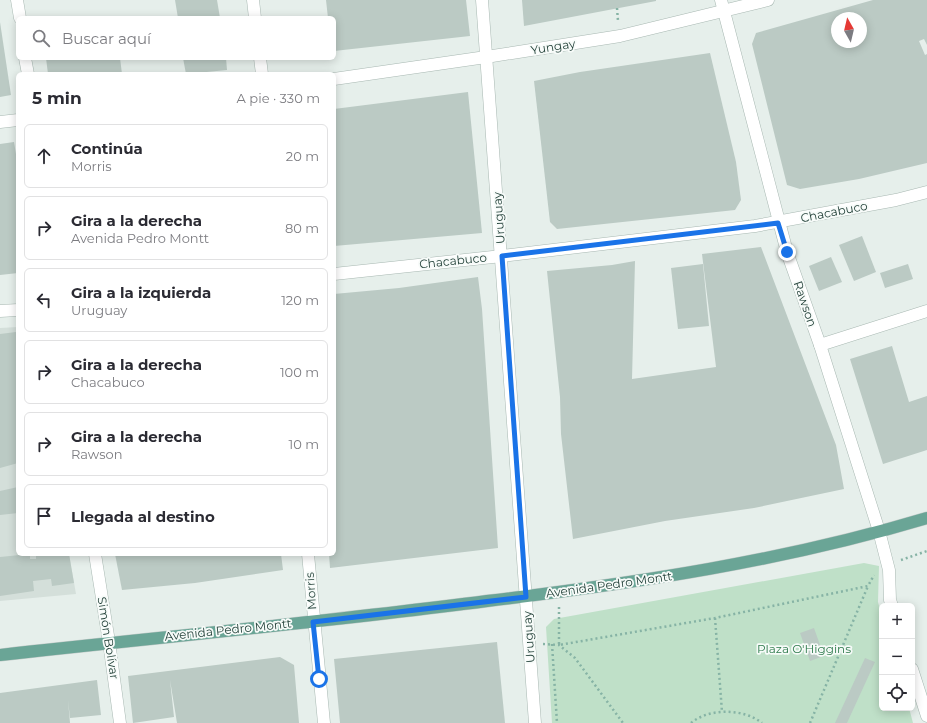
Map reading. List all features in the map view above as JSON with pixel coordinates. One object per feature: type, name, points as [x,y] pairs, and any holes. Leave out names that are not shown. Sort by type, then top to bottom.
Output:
[{"type":"main road","name":"Avenida Pedro Montt","points":[[0,655],[109,642],[313,622],[526,597],[702,571],[840,542],[927,518]]},
{"type":"street","points":[[17,0],[20,16]]},
{"type":"street","points":[[253,0],[255,16]]},
{"type":"street","name":"Uruguay","points":[[482,0],[502,256],[535,723]]},
{"type":"street","name":"Yungay","points":[[336,79],[620,36],[722,6],[768,0]]},
{"type":"street","name":"Rawson","points":[[722,6],[778,223],[820,345],[879,531],[888,565],[891,603]]},
{"type":"street","points":[[25,60],[28,72]]},
{"type":"street","points":[[260,60],[262,72]]},
{"type":"street","points":[[0,122],[16,120]]},
{"type":"street","name":"Chacabuco","points":[[336,274],[502,256],[778,223],[927,192]]},
{"type":"street","points":[[0,311],[16,310]]},
{"type":"street","points":[[820,345],[927,311]]},
{"type":"street","name":"Simón Bolívar","points":[[95,556],[120,723]]},
{"type":"street","name":"Morris","points":[[308,556],[313,622],[324,723]]},
{"type":"street","points":[[914,675],[927,716]]},
{"type":"path","points":[[810,723],[877,568],[927,551]]},
{"type":"path","points":[[529,643],[559,645],[716,618],[868,586]]},
{"type":"path","points":[[559,592],[559,645]]},
{"type":"path","points":[[716,618],[722,712]]},
{"type":"path","points":[[552,644],[557,723]]},
{"type":"path","points":[[559,645],[575,658],[623,723]]},
{"type":"path","points":[[691,723],[707,715],[722,712],[740,713],[762,723]]},
{"type":"shaded area","points":[[16,327],[16,556],[69,556],[76,594],[0,601],[0,328]]},
{"type":"green space","name":"Plaza O'Higgins","points":[[864,563],[879,566],[879,711],[910,711],[913,723],[552,723],[546,627],[554,619]]},
{"type":"building","points":[[175,0],[217,0],[220,16],[178,16]]},
{"type":"building","points":[[326,0],[466,0],[470,36],[336,51],[336,16],[328,16]]},
{"type":"building","points":[[522,0],[656,0],[656,1],[524,26]]},
{"type":"building","points":[[873,0],[927,0],[927,45],[924,39],[919,41],[925,55],[927,54],[927,163],[859,179],[800,189],[787,185],[752,44],[756,33]]},
{"type":"building","points":[[0,22],[11,95],[0,97]]},
{"type":"building","points":[[710,53],[736,162],[741,200],[735,210],[557,229],[550,222],[534,81],[580,72]]},
{"type":"building","points":[[46,60],[120,60],[122,72],[48,72]]},
{"type":"building","points":[[183,60],[226,60],[227,70],[186,72]]},
{"type":"building","points":[[468,92],[482,233],[336,246],[336,109]]},
{"type":"building","points":[[14,142],[16,154],[16,273],[0,275],[0,144]]},
{"type":"building","points":[[862,236],[876,272],[854,281],[839,245]]},
{"type":"building","points":[[761,247],[836,445],[844,489],[754,508],[665,521],[573,539],[561,434],[560,397],[547,271],[612,265],[635,261],[632,379],[716,367],[702,254]]},
{"type":"building","points":[[831,257],[842,282],[819,291],[809,266]]},
{"type":"building","points":[[703,264],[709,326],[678,329],[671,268]]},
{"type":"building","points":[[908,264],[913,279],[885,288],[880,273]]},
{"type":"building","points":[[478,277],[482,309],[498,548],[330,568],[329,556],[336,556],[336,294],[399,288]]},
{"type":"building","points":[[16,332],[16,464],[0,468],[0,334]]},
{"type":"building","points":[[892,346],[909,402],[927,396],[927,450],[883,464],[850,359]]},
{"type":"building","points":[[16,487],[16,513],[0,515],[0,491]]},
{"type":"building","points":[[30,556],[30,559],[36,559],[36,556],[69,556],[74,583],[52,586],[51,579],[33,581],[34,591],[0,596],[0,557]]},
{"type":"building","points":[[115,556],[281,556],[283,570],[195,583],[122,590]]},
{"type":"building","points":[[814,628],[824,656],[810,661],[800,633]]},
{"type":"building","points":[[497,642],[505,723],[340,723],[334,659]]},
{"type":"building","points":[[280,657],[294,665],[299,723],[177,723],[170,680],[174,717],[133,723],[128,676]]},
{"type":"building","points":[[865,658],[875,662],[847,723],[835,723]]},
{"type":"building","points":[[97,680],[101,715],[70,718],[68,700],[70,723],[0,723],[0,693]]},
{"type":"route","points":[[319,679],[313,622],[526,597],[502,256],[565,247],[778,223],[787,252]]}]
